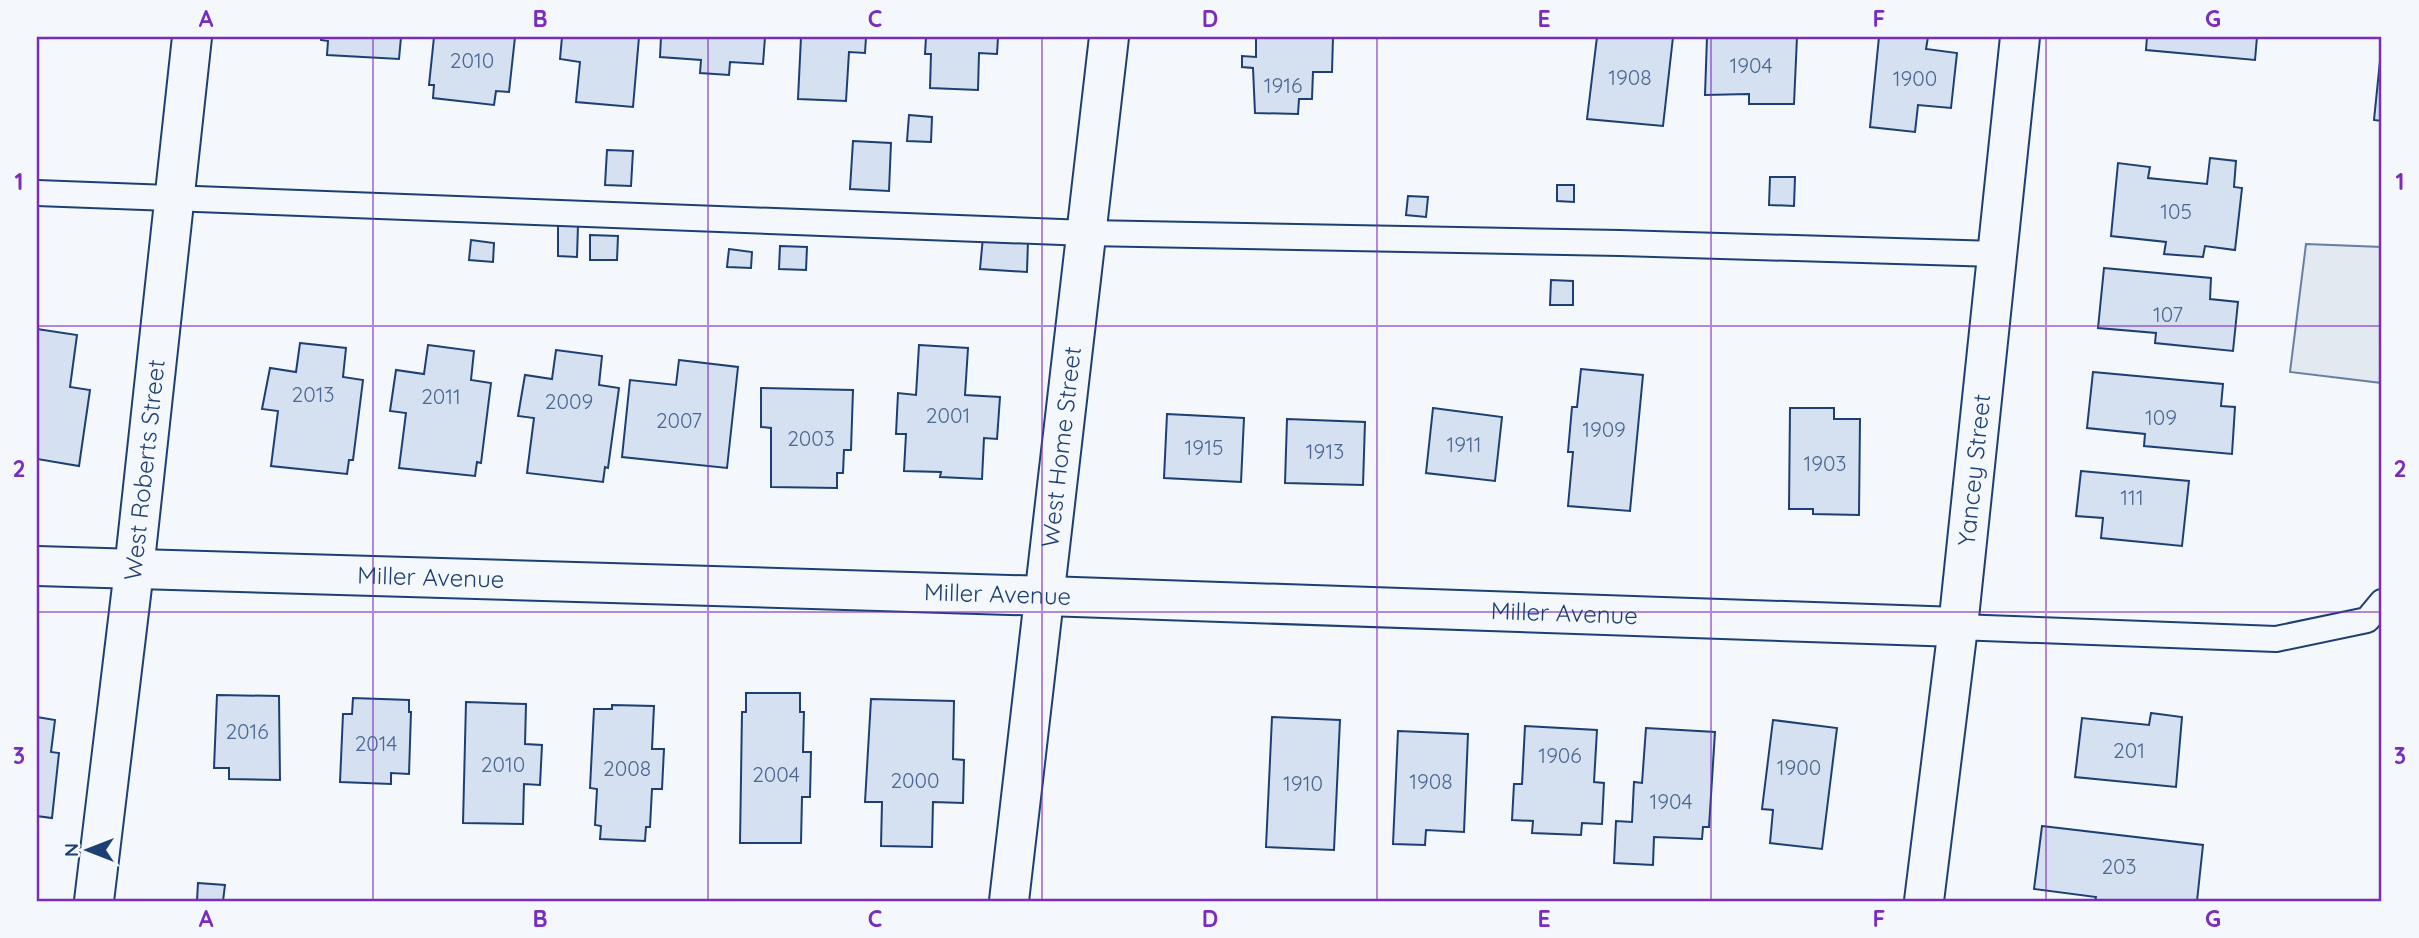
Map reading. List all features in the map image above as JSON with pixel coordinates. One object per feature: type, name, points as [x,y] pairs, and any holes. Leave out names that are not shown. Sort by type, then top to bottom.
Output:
[{"type":"street","name":"West Roberts Street","points":[[93,901],[134,570],[192,37]]},
{"type":"street","name":"West Home Street","points":[[1009,901],[1109,37]]},
{"type":"street","name":"Yancey Street","points":[[1924,901],[1958,627],[2020,37]]},
{"type":"street","name":"Miller Avenue","points":[[37,566],[1958,627]]},
{"type":"lane","points":[[37,193],[1087,233],[1997,254]]},
{"type":"lane","points":[[1958,627],[2276,639],[2367,620],[2382,602]]},
{"type":"shaded area","points":[[2306,244],[2382,247],[2382,383],[2290,372]]},
{"type":"building","points":[[321,37],[401,37],[399,59],[327,55],[328,41],[321,40]]},
{"type":"building","points":[[434,37],[515,37],[509,92],[496,91],[494,105],[433,98],[434,85],[429,85]]},
{"type":"building","points":[[562,37],[639,37],[633,107],[576,102],[580,62],[560,59]]},
{"type":"building","points":[[661,37],[765,37],[763,64],[730,62],[729,75],[700,73],[701,60],[660,57]]},
{"type":"building","points":[[801,37],[866,37],[865,53],[849,52],[846,101],[798,99]]},
{"type":"building","points":[[926,37],[998,37],[997,54],[979,53],[978,90],[930,88],[931,54],[925,54]]},
{"type":"building","points":[[1256,37],[1333,37],[1332,72],[1313,72],[1312,99],[1299,99],[1298,114],[1255,113],[1253,68],[1242,67],[1242,56],[1256,57]]},
{"type":"building","points":[[1597,37],[1673,37],[1663,126],[1587,119]]},
{"type":"building","points":[[1707,37],[1797,37],[1794,104],[1749,104],[1749,94],[1705,95]]},
{"type":"building","points":[[1879,37],[1928,37],[1926,49],[1957,53],[1951,108],[1918,105],[1915,132],[1870,127]]},
{"type":"building","points":[[2147,37],[2257,37],[2255,60],[2146,50]]},
{"type":"building","points":[[2382,61],[2382,121],[2374,120]]},
{"type":"building","points":[[909,115],[932,117],[931,142],[907,141]]},
{"type":"building","points":[[853,141],[891,143],[889,191],[850,189]]},
{"type":"building","points":[[607,150],[633,151],[631,186],[605,185]]},
{"type":"building","points":[[2210,158],[2236,161],[2234,187],[2242,188],[2235,250],[2205,246],[2203,257],[2164,254],[2166,242],[2111,236],[2118,163],[2150,167],[2148,178],[2207,184]]},
{"type":"building","points":[[1770,177],[1795,177],[1794,206],[1769,205]]},
{"type":"building","points":[[1557,185],[1574,185],[1574,202],[1557,201]]},
{"type":"building","points":[[1408,196],[1428,197],[1426,217],[1406,215]]},
{"type":"building","points":[[558,225],[578,225],[577,257],[558,256]]},
{"type":"building","points":[[590,235],[618,236],[617,260],[590,260]]},
{"type":"building","points":[[983,237],[1028,240],[1027,272],[980,269]]},
{"type":"building","points":[[471,240],[494,243],[493,262],[469,260]]},
{"type":"building","points":[[780,246],[807,247],[806,270],[779,269]]},
{"type":"building","points":[[729,249],[752,252],[751,268],[727,267]]},
{"type":"building","points":[[2104,268],[2211,278],[2210,299],[2238,302],[2233,351],[2155,343],[2156,333],[2098,328]]},
{"type":"building","points":[[1551,280],[1573,281],[1573,305],[1550,305]]},
{"type":"building","points":[[37,329],[77,335],[70,387],[90,390],[79,466],[37,459]]},
{"type":"building","points":[[300,343],[346,348],[343,377],[363,380],[353,460],[349,460],[347,474],[271,466],[278,411],[262,409],[270,368],[296,372]]},
{"type":"building","points":[[428,345],[474,351],[471,380],[491,383],[481,463],[477,462],[475,476],[399,468],[406,413],[390,411],[396,370],[424,374]]},
{"type":"building","points":[[919,345],[968,348],[965,395],[1000,397],[997,439],[984,438],[982,479],[940,477],[941,472],[904,471],[906,434],[896,434],[898,393],[916,395]]},
{"type":"building","points":[[556,350],[602,356],[599,385],[619,388],[608,468],[605,467],[603,482],[527,473],[534,418],[518,416],[525,375],[552,379]]},
{"type":"building","points":[[679,360],[738,367],[727,468],[622,457],[630,380],[676,385]]},
{"type":"building","points":[[1581,369],[1643,375],[1630,511],[1568,506],[1573,452],[1568,452],[1572,407],[1577,407]]},
{"type":"building","points":[[2093,372],[2223,384],[2221,406],[2235,407],[2232,454],[2144,446],[2145,434],[2087,428]]},
{"type":"building","points":[[761,388],[853,390],[851,450],[844,450],[843,473],[837,473],[837,488],[771,487],[771,428],[761,427]]},
{"type":"building","points":[[1433,408],[1502,417],[1495,481],[1426,473]]},
{"type":"building","points":[[1790,408],[1834,408],[1834,419],[1860,419],[1859,515],[1813,514],[1813,509],[1789,509]]},
{"type":"building","points":[[1167,414],[1244,418],[1241,482],[1164,478]]},
{"type":"building","points":[[1287,419],[1365,422],[1363,485],[1285,483]]},
{"type":"building","points":[[2081,471],[2189,481],[2182,546],[2101,538],[2103,518],[2076,516]]},
{"type":"building","points":[[746,693],[800,693],[800,712],[804,712],[803,752],[811,752],[810,797],[802,797],[801,843],[740,843],[742,712],[746,712]]},
{"type":"building","points":[[217,695],[279,696],[280,780],[229,779],[229,768],[214,768]]},
{"type":"building","points":[[353,698],[409,700],[409,774],[391,773],[391,784],[340,782],[343,714],[352,714]]},
{"type":"building","points":[[871,699],[954,701],[953,759],[964,760],[963,803],[933,802],[932,847],[881,846],[882,802],[865,802]]},
{"type":"building","points":[[466,702],[526,704],[525,744],[542,745],[540,785],[524,784],[523,824],[463,823]]},
{"type":"building","points":[[612,705],[654,706],[652,749],[664,749],[662,789],[652,789],[650,827],[646,827],[645,841],[600,839],[601,826],[595,825],[597,789],[590,788],[594,709],[612,709]]},
{"type":"building","points":[[2151,713],[2182,717],[2176,787],[2075,777],[2082,718],[2149,725]]},
{"type":"building","points":[[37,717],[55,720],[51,752],[59,753],[52,818],[37,816]]},
{"type":"building","points":[[1272,717],[1340,720],[1334,850],[1266,847]]},
{"type":"building","points":[[1773,720],[1837,728],[1822,849],[1770,843],[1773,810],[1762,809]]},
{"type":"building","points":[[1525,726],[1597,730],[1594,782],[1604,783],[1602,824],[1582,823],[1581,835],[1532,833],[1533,821],[1512,820],[1514,784],[1522,784]]},
{"type":"building","points":[[1646,728],[1715,732],[1709,827],[1703,827],[1702,839],[1654,837],[1653,865],[1614,863],[1616,821],[1632,822],[1634,782],[1642,783]]},
{"type":"building","points":[[1398,731],[1468,734],[1464,832],[1426,830],[1425,845],[1393,844]]},
{"type":"building","points":[[2042,826],[2203,845],[2197,901],[2095,901],[2096,897],[2034,889]]},
{"type":"building","points":[[198,883],[225,885],[223,901],[197,901]]}]
